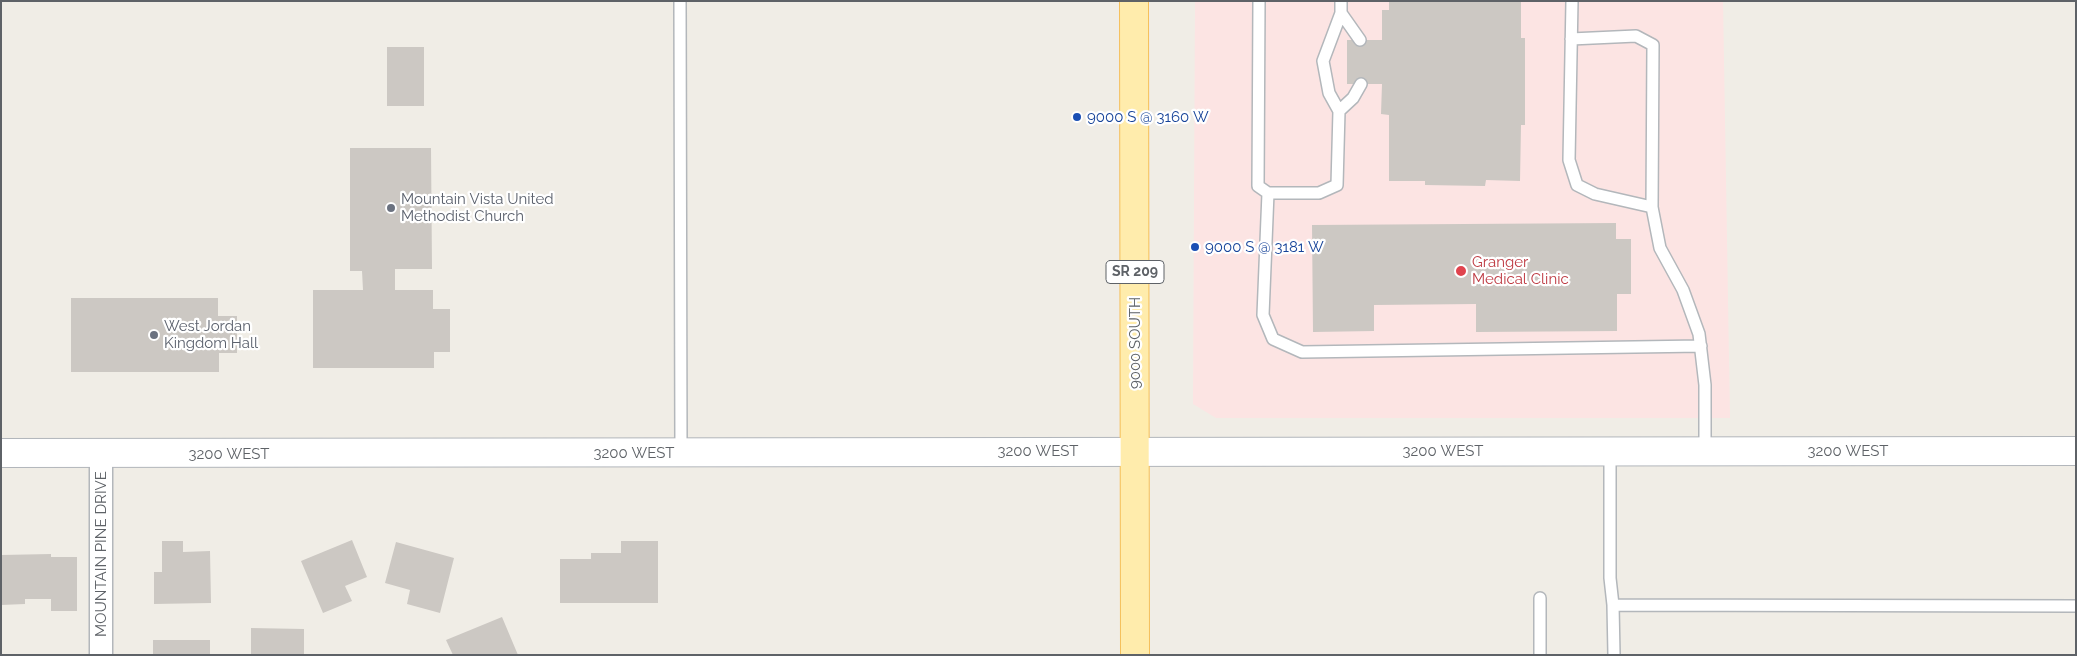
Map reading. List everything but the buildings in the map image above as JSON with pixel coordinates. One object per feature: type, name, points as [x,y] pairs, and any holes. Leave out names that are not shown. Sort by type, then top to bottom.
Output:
[{"type":"main road","name":"9000 SOUTH","points":[[1134,1],[1135,655]]},
{"type":"street","name":"3200 WEST","points":[[1,453],[2076,451]]},
{"type":"street","name":"MOUNTAIN PINE DRIVE","points":[[101,454],[101,655]]},
{"type":"lane","points":[[680,1],[681,453]]},
{"type":"lane","points":[[1259,1],[1258,186],[1268,193],[1319,193],[1338,185],[1339,111],[1329,93],[1323,60],[1341,7]]},
{"type":"lane","points":[[1572,1],[1570,160],[1577,185],[1595,194],[1652,207]]},
{"type":"lane","points":[[1341,7],[1360,40]]},
{"type":"lane","points":[[1572,40],[1636,36],[1653,46],[1652,207],[1660,248],[1683,290],[1699,334],[1705,384],[1705,451]]},
{"type":"lane","points":[[1339,111],[1353,98],[1361,84]]},
{"type":"lane","points":[[1268,193],[1263,314],[1273,339],[1302,352],[1701,346]]},
{"type":"lane","points":[[1610,451],[1610,578],[1613,605],[1614,655]]},
{"type":"lane","points":[[1540,598],[1540,655]]},
{"type":"lane","points":[[1613,605],[2076,606]]},
{"type":"shaded area","name":"Granger Medical Clinic","points":[[1195,1],[1723,1],[1730,418],[1216,418],[1193,404]]},
{"type":"place","name":"9000 S @ 3160 W","points":[[1077,117]]},
{"type":"place","name":"Mountain Vista United Methodist Church","points":[[391,208]]},
{"type":"place","name":"9000 S @ 3181 W","points":[[1195,247]]},
{"type":"place","name":"Granger Medical Clinic","points":[[1461,271]]},
{"type":"place","name":"West Jordan Kingdom Hall","points":[[154,335]]}]
